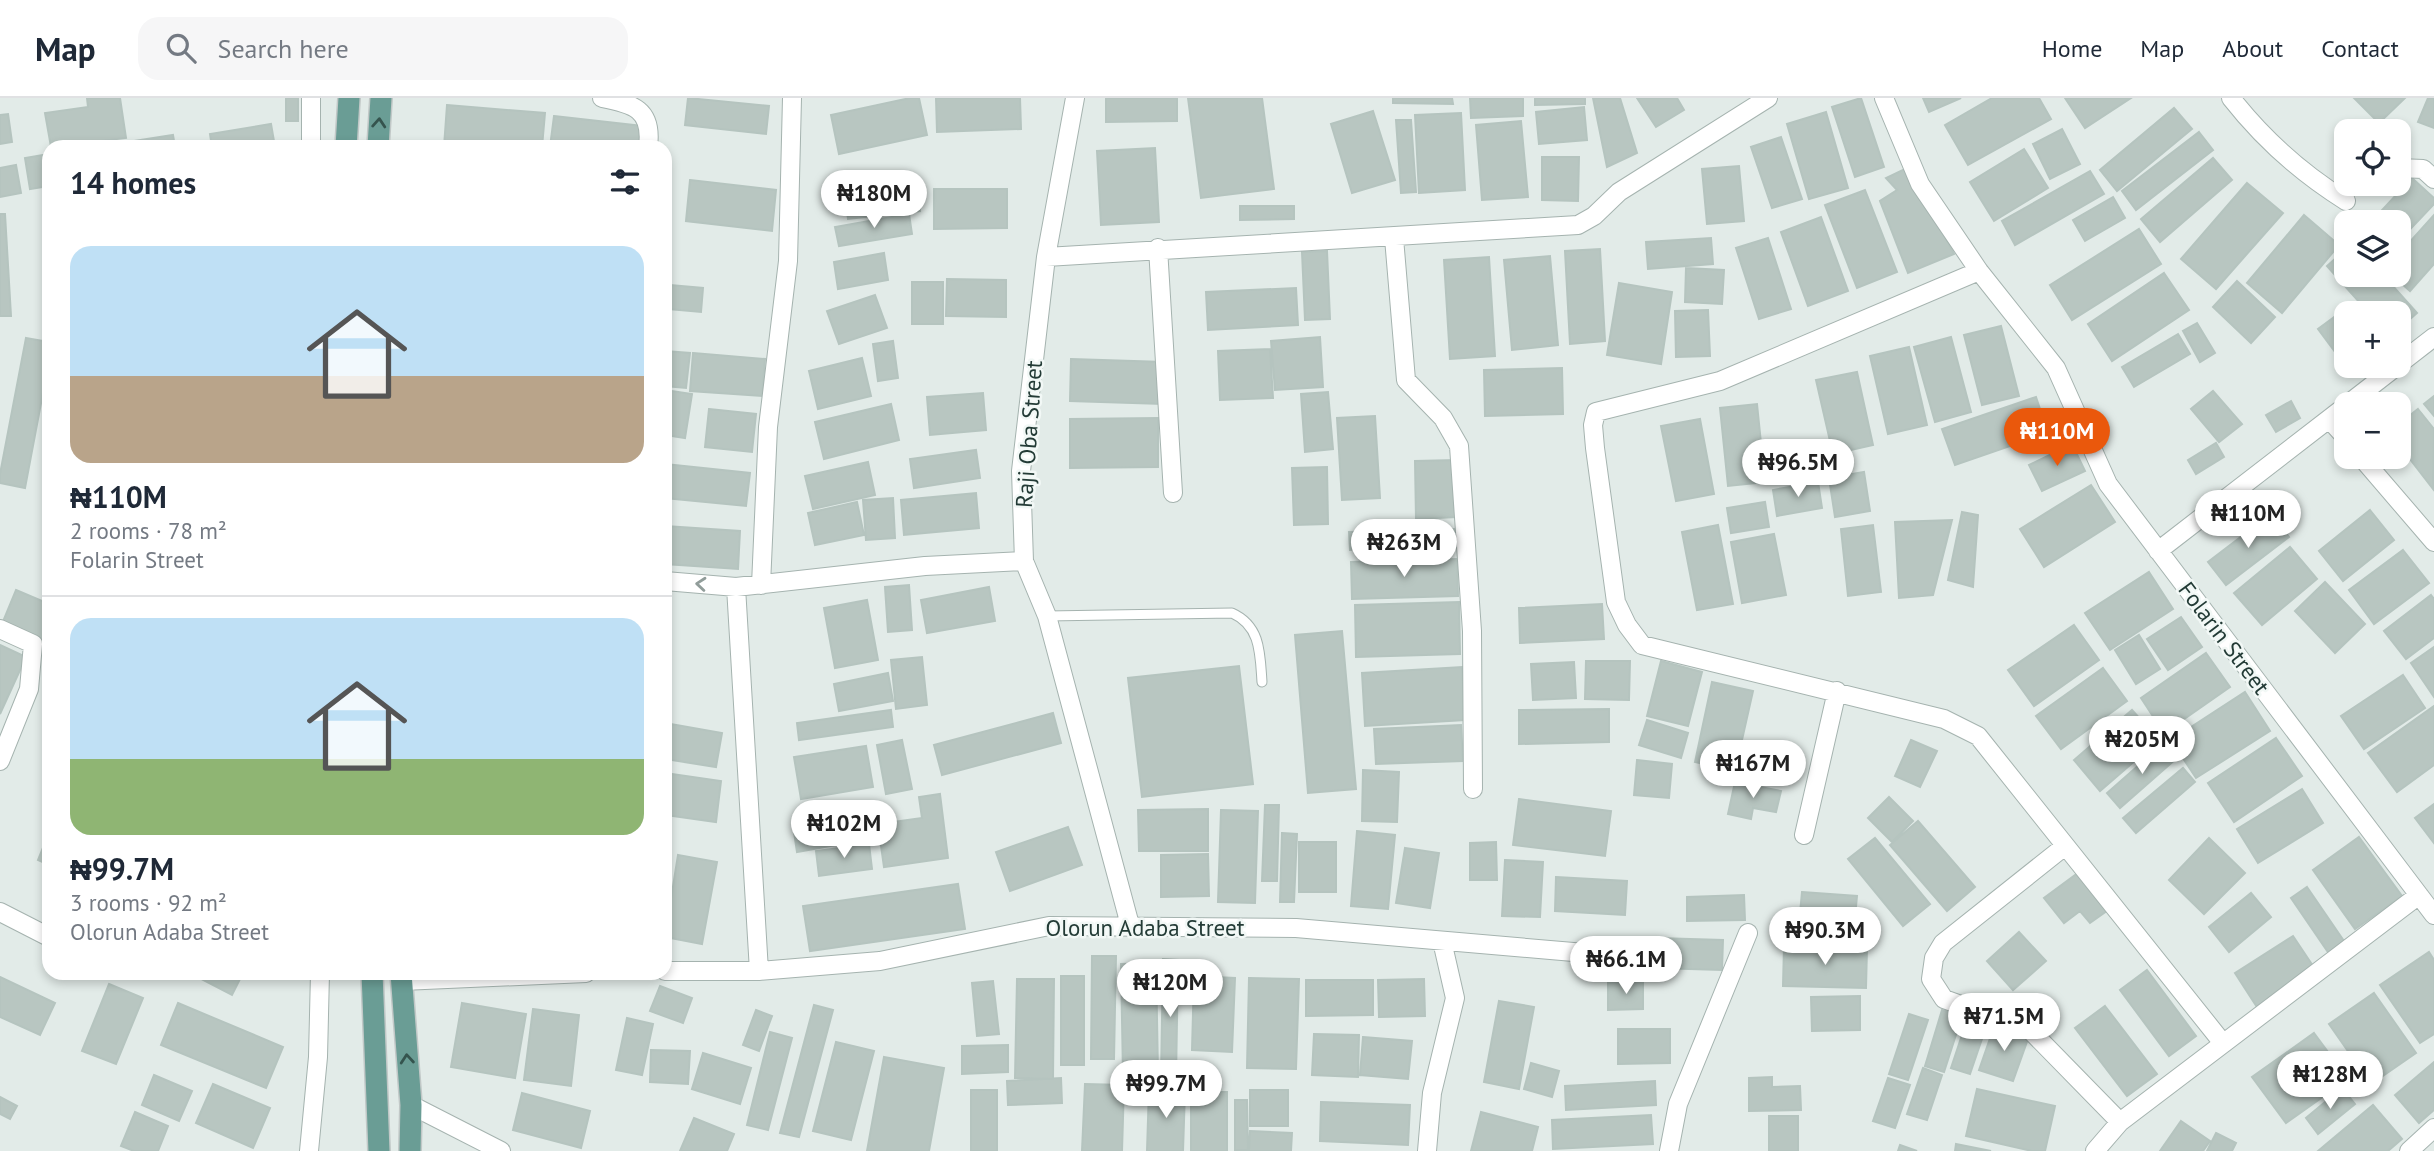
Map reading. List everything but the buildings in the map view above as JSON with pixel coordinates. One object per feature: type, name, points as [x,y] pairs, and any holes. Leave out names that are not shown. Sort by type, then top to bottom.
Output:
[{"type":"main road","points":[[346,140],[349,98]]},
{"type":"main road","points":[[378,140],[381,98]]},
{"type":"main road","points":[[372,980],[379,1151]]},
{"type":"main road","points":[[401,980],[411,1105],[410,1151]]},
{"type":"street","points":[[311,140],[312,98]]},
{"type":"street","points":[[602,98],[632,104],[645,118],[649,140]]},
{"type":"street","points":[[761,585],[768,426],[788,261],[793,98]]},
{"type":"street","name":"Raji Oba Street","points":[[1075,98],[1046,257],[1021,471],[1024,561],[1047,616],[1130,925]]},
{"type":"street","points":[[1046,257],[1158,248],[1394,238],[1578,225],[1594,216],[1619,192],[1768,98]]},
{"type":"street","name":"Folarin Street","points":[[1884,98],[1920,184],[1979,271],[2056,368],[2109,484],[2434,915]]},
{"type":"street","points":[[2231,98],[2259,134],[2313,180],[2346,201]]},
{"type":"street","points":[[2411,168],[2423,169],[2434,180]]},
{"type":"street","points":[[1394,238],[1406,380],[1443,418],[1459,446],[1472,631],[1473,789]]},
{"type":"street","points":[[1158,248],[1173,493]]},
{"type":"street","points":[[1979,271],[1720,381],[1596,412],[1593,425],[1595,448],[1616,602],[1627,625],[1642,645],[1944,719],[1978,736],[2222,1042]]},
{"type":"street","points":[[2411,355],[2434,337]]},
{"type":"street","points":[[2364,392],[2381,378]]},
{"type":"street","points":[[2158,551],[2334,415]]},
{"type":"street","points":[[2329,419],[2334,425]]},
{"type":"street","points":[[2371,469],[2434,542]]},
{"type":"street","points":[[672,582],[736,587],[925,566],[1024,561]]},
{"type":"street","points":[[736,587],[759,971]]},
{"type":"street","points":[[0,629],[33,644],[29,689],[0,761]]},
{"type":"street","points":[[1804,835],[1838,691]]},
{"type":"street","points":[[2065,846],[1943,943],[1934,958],[1931,979],[1944,999],[2030,1030],[2120,1122]]},
{"type":"street","points":[[2095,1151],[2120,1122],[2419,895]]},
{"type":"street","points":[[0,912],[42,933]]},
{"type":"street","name":"Olorun Adaba Street","points":[[672,971],[759,971],[880,961],[1049,926],[1296,928],[1585,953]]},
{"type":"street","points":[[1669,1151],[1678,1104],[1748,933]]},
{"type":"street","points":[[1427,1151],[1432,1094],[1455,999],[1442,941]]},
{"type":"street","points":[[309,1151],[318,1057],[320,980]]},
{"type":"street","points":[[411,1105],[501,1151]]},
{"type":"street","points":[[2409,1151],[2434,1128]]},
{"type":"lane","points":[[1047,616],[1232,613],[1246,619],[1259,641],[1262,682]]}]
